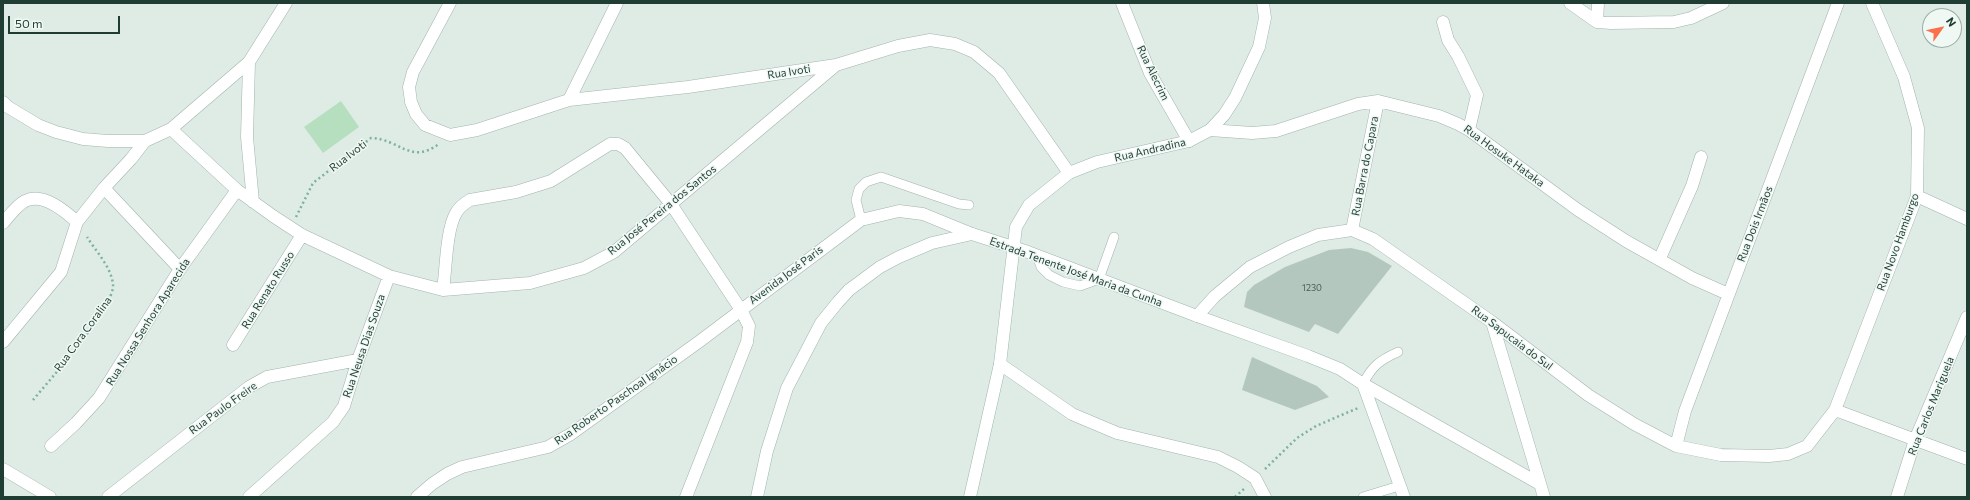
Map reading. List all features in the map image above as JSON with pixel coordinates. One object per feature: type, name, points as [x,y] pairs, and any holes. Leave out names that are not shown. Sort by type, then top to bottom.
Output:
[{"type":"street","points":[[3,102],[8,107],[38,125],[56,132],[96,140],[145,141],[171,129],[249,62],[286,3]]},
{"type":"street","points":[[450,3],[413,72],[408,87],[411,102],[416,114],[425,125],[450,135]]},
{"type":"street","points":[[569,100],[617,3]]},
{"type":"street","name":"Rua Alecrim","points":[[1122,3],[1150,72],[1189,141]]},
{"type":"street","name":"Rua Andradina","points":[[970,497],[1000,364],[1012,247],[1016,227],[1029,205],[1069,173],[1098,162],[1189,141],[1210,130],[1224,115],[1235,98],[1259,47],[1265,18],[1263,3]]},
{"type":"street","points":[[1570,3],[1597,22],[1674,22],[1691,18],[1723,3]]},
{"type":"street","points":[[1597,22],[1598,3]]},
{"type":"street","name":"Rua Dois Irmãos","points":[[1676,446],[1685,411],[1838,3]]},
{"type":"street","name":"Rua Novo Hamburgo","points":[[1835,410],[1917,196],[1918,128],[1904,77],[1872,3]]},
{"type":"street","points":[[1443,22],[1448,40],[1464,67],[1477,95],[1469,130]]},
{"type":"street","name":"Rua Ivoti","points":[[450,135],[477,130],[569,100],[688,87],[836,65],[898,46],[930,40],[955,44],[974,52],[1000,73],[1069,173]]},
{"type":"street","points":[[249,62],[247,137],[254,202]]},
{"type":"street","name":"Rua José Pereira dos Santos","points":[[171,129],[237,190],[291,228],[302,235],[389,276],[443,290],[530,283],[584,268],[614,252],[836,65]]},
{"type":"street","name":"Rua Hosuke Hataka","points":[[1210,130],[1252,133],[1276,131],[1358,104],[1378,101],[1439,116],[1469,130],[1578,210],[1626,241],[1660,258],[1692,278],[1728,294]]},
{"type":"street","name":"Rua Barra do Capara","points":[[1352,230],[1378,101]]},
{"type":"street","points":[[3,342],[61,272],[77,222],[145,141]]},
{"type":"street","points":[[443,290],[451,227],[455,214],[464,204],[470,200],[533,188],[550,181],[610,144],[618,144],[625,148],[671,204],[741,310]]},
{"type":"street","points":[[1660,258],[1692,186],[1701,157]]},
{"type":"street","points":[[104,188],[180,269]]},
{"type":"street","name":"Rua Nossa Senhora Aparecida","points":[[51,446],[76,423],[99,398],[180,269],[237,190]]},
{"type":"street","points":[[1917,196],[1967,219]]},
{"type":"street","points":[[3,222],[20,204],[33,199],[42,200],[60,208],[77,222]]},
{"type":"street","name":"Avenida José Paris","points":[[686,497],[748,342],[749,326],[741,310],[861,220],[898,212],[923,214],[972,234]]},
{"type":"street","points":[[1197,316],[1215,296],[1250,267],[1318,235],[1352,230]]},
{"type":"street","name":"Rua Sapucaia do Sul","points":[[1352,230],[1373,239],[1492,322],[1588,395],[1634,424],[1676,446],[1721,455],[1769,456],[1788,454],[1807,446],[1835,410]]},
{"type":"street","points":[[757,497],[766,450],[787,388],[821,323],[838,302],[849,290],[880,267],[899,257],[932,243],[972,234]]},
{"type":"street","name":"Estrada Tenente José Maria da Cunha","points":[[972,234],[1037,255],[1197,316],[1308,356],[1340,370],[1540,484]]},
{"type":"street","name":"Rua Renato Russo","points":[[233,345],[302,235]]},
{"type":"street","name":"Rua Neusa Dias Souza","points":[[249,497],[333,422],[344,406],[358,360],[389,276]]},
{"type":"street","name":"Rua Roberto Paschoal Ignácio","points":[[417,497],[442,477],[462,467],[548,447],[570,434],[741,310]]},
{"type":"street","name":"Rua Carlos Mariguela","points":[[1898,497],[1916,440],[1967,317]]},
{"type":"street","points":[[1492,322],[1544,497]]},
{"type":"street","name":"Rua Paulo Freire","points":[[108,497],[249,387],[267,377],[358,360]]},
{"type":"street","points":[[1000,364],[1072,414],[1117,433],[1218,458],[1238,466],[1255,478],[1266,497]]},
{"type":"street","points":[[1363,384],[1401,491]]},
{"type":"street","points":[[1835,410],[1967,459]]},
{"type":"street","points":[[3,469],[50,497]]},
{"type":"lane","points":[[861,220],[856,200],[859,189],[866,182],[881,177],[958,204],[969,205]]},
{"type":"lane","points":[[1099,279],[1114,237]]},
{"type":"lane","points":[[1363,384],[1370,369],[1384,359],[1398,352]]},
{"type":"lane","points":[[1363,497],[1401,491]]},
{"type":"path","name":"Rua Ivoti","points":[[291,228],[313,183],[371,138],[381,138],[420,154],[429,151],[450,135]]},
{"type":"path","name":"Rua Cora Coralina","points":[[33,400],[92,326],[113,292],[112,280],[107,269],[77,222]]},
{"type":"path","points":[[1236,497],[1303,434],[1316,426],[1369,404]]},
{"type":"green space","points":[[341,101],[359,127],[323,153],[304,127]]},
{"type":"building","points":[[1351,248],[1368,252],[1392,266],[1338,334],[1315,324],[1309,332],[1244,307],[1247,292],[1254,285],[1285,267],[1329,250]]},
{"type":"building","points":[[1252,357],[1317,386],[1329,397],[1295,410],[1242,390]]}]
